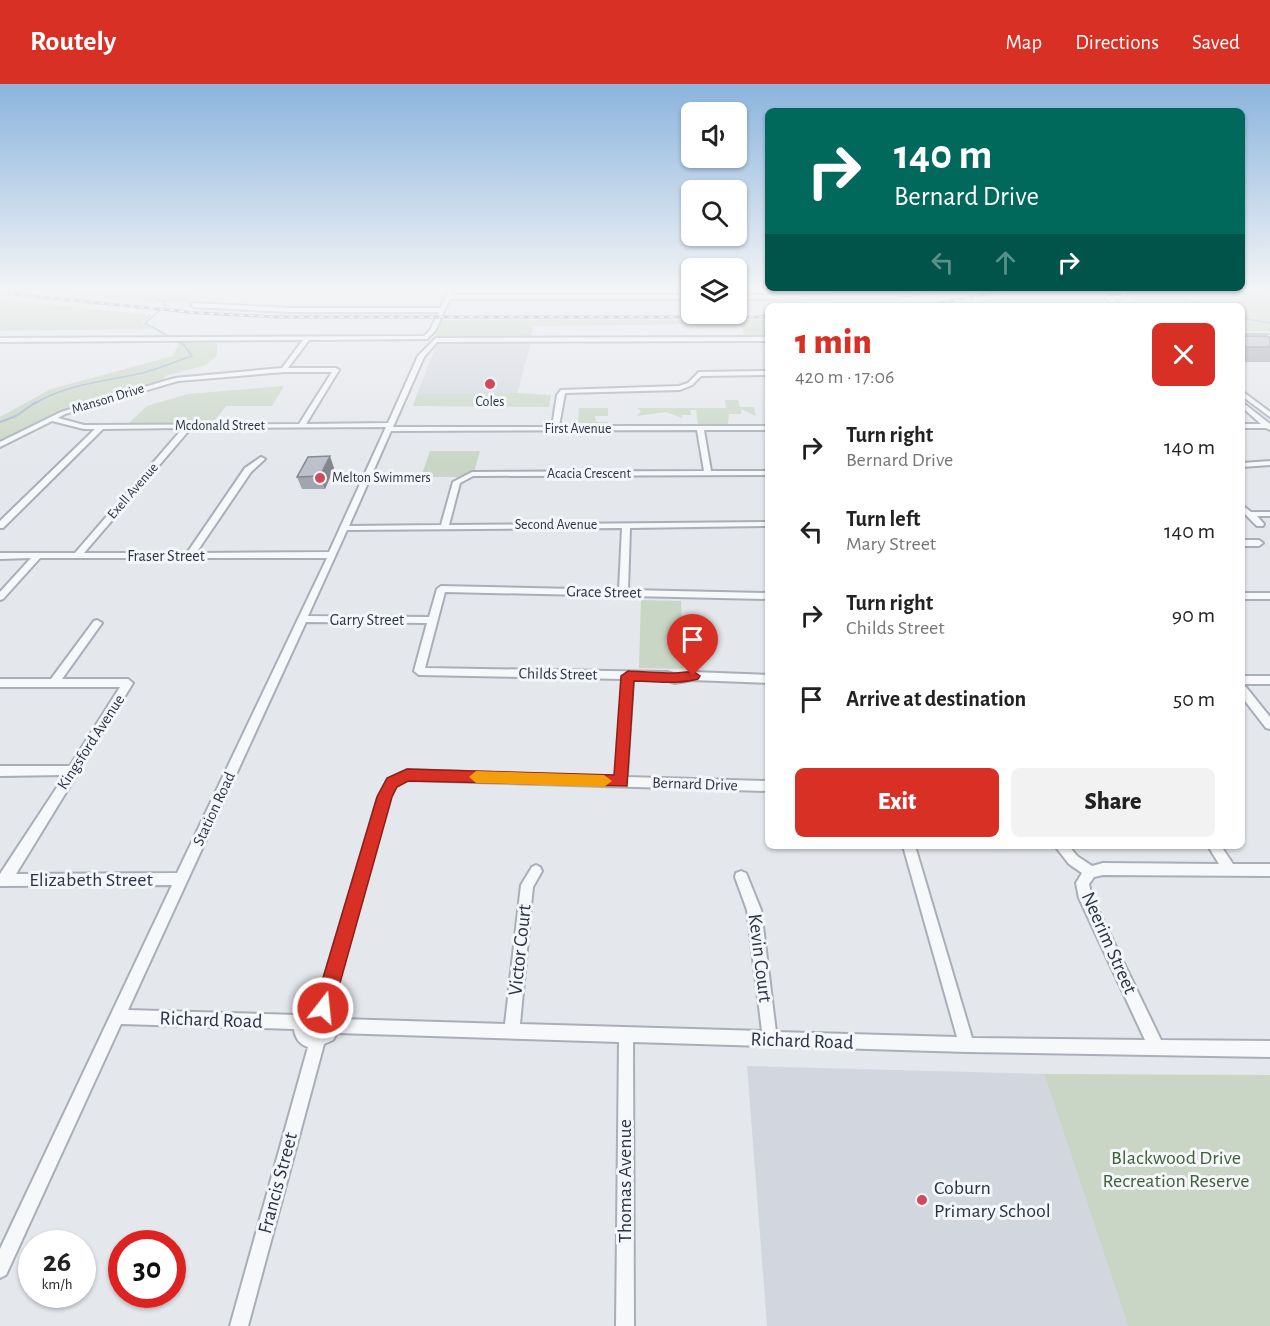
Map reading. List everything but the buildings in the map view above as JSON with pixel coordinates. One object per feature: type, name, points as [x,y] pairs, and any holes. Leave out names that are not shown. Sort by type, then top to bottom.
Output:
[{"type":"street","points":[[284,370],[300,347]]},
{"type":"street","name":"Station Road","points":[[0,1269],[332,555],[423,347]]},
{"type":"street","name":"Manson Drive","points":[[0,445],[52,419],[177,379],[284,370],[336,370],[301,426]]},
{"type":"street","points":[[555,429],[560,395],[563,391],[681,388],[690,384],[699,375],[765,373]]},
{"type":"street","points":[[1245,395],[1270,415]]},
{"type":"street","points":[[1245,406],[1269,426]]},
{"type":"street","name":"Mcdonald Street","points":[[52,419],[76,426],[102,427],[389,427]]},
{"type":"street","name":"Exell Avenue","points":[[77,556],[189,426]]},
{"type":"street","points":[[1245,426],[1269,426]]},
{"type":"street","points":[[0,526],[102,427]]},
{"type":"street","name":"First Avenue","points":[[389,427],[765,428]]},
{"type":"street","points":[[700,428],[708,473]]},
{"type":"street","points":[[190,555],[248,470],[261,459]]},
{"type":"street","points":[[1245,465],[1270,463]]},
{"type":"street","name":"Acacia Crescent","points":[[444,525],[457,482],[472,474],[765,473]]},
{"type":"street","points":[[1245,510],[1260,524]]},
{"type":"street","points":[[1249,514],[1270,514]]},
{"type":"street","name":"Second Avenue","points":[[344,528],[444,525],[765,524]]},
{"type":"street","points":[[623,592],[626,525]]},
{"type":"street","points":[[1245,543],[1258,543]]},
{"type":"street","name":"Fraser Street","points":[[0,556],[332,555]]},
{"type":"street","points":[[0,597],[38,556]]},
{"type":"street","name":"Grace Street","points":[[432,620],[441,589],[765,596]]},
{"type":"street","points":[[1245,596],[1270,596]]},
{"type":"street","name":"Garry Street","points":[[302,619],[432,620]]},
{"type":"street","name":"Childs Street","points":[[432,620],[419,670],[667,676],[675,679],[693,676],[765,679]]},
{"type":"street","points":[[55,682],[97,623]]},
{"type":"street","points":[[621,782],[628,676]]},
{"type":"street","points":[[1245,680],[1270,680]]},
{"type":"street","name":"Kingsford Avenue","points":[[0,683],[128,683],[3,880]]},
{"type":"street","points":[[1245,694],[1270,725]]},
{"type":"street","points":[[0,771],[72,770]]},
{"type":"street","name":"Bernard Drive","points":[[323,1008],[384,797],[392,782],[407,775],[765,786]]},
{"type":"street","points":[[910,849],[967,1046]]},
{"type":"street","points":[[1064,849],[1073,860],[1090,872]]},
{"type":"street","points":[[1216,849],[1230,870]]},
{"type":"street","name":"Neerim Street","points":[[1157,1048],[1086,898],[1082,883],[1090,872],[1102,869],[1270,870]]},
{"type":"street","name":"Victor Court","points":[[512,1031],[525,896],[527,885],[536,871]]},
{"type":"street","name":"Kevin Court","points":[[741,878],[754,910],[770,1040]]},
{"type":"street","name":"Elizabeth Street","points":[[3,880],[181,879]]},
{"type":"street","points":[[323,1008],[332,1012],[334,1026],[328,1035],[318,1040],[308,1040],[304,1037],[301,1028],[303,1022],[314,1010],[323,1008]]},
{"type":"street","name":"Richard Road","points":[[118,1017],[303,1022]]},
{"type":"street","name":"Richard Road","points":[[334,1026],[967,1046],[1270,1049]]},
{"type":"street","name":"Thomas Avenue","points":[[624,1326],[626,1036]]},
{"type":"street","name":"Francis Street","points":[[239,1326],[318,1040]]},
{"type":"shaded area","points":[[436,347],[530,347],[517,394],[417,394]]},
{"type":"shaded area","name":"Coburn Primary School","points":[[747,1066],[1044,1074],[1128,1326],[767,1326]]},
{"type":"green space","points":[[177,347],[217,347],[217,355],[206,365],[165,376],[164,380],[60,412],[0,441],[0,417],[51,389],[173,356]]},
{"type":"green space","points":[[284,386],[272,406],[226,406],[213,423],[129,423],[147,406],[188,394]]},
{"type":"green space","points":[[417,394],[551,395],[549,407],[413,406]]},
{"type":"green space","points":[[725,400],[738,400],[740,407],[754,407],[756,416],[741,409],[741,414],[729,414],[728,424],[698,424],[696,410],[690,410],[691,415],[682,415],[682,418],[666,412],[637,416],[641,411],[637,408],[726,408]]},
{"type":"green space","points":[[579,408],[608,408],[608,416],[595,416],[596,422],[608,422],[608,424],[578,424]]},
{"type":"green space","points":[[430,451],[480,451],[474,472],[459,477],[421,477]]},
{"type":"green space","points":[[641,600],[681,601],[684,669],[639,668]]},
{"type":"green space","name":"Blackwood Drive Recreation Reserve","points":[[1044,1074],[1270,1075],[1270,1326],[1128,1326]]},
{"type":"waterway","points":[[34,404],[71,388],[145,372],[192,356],[185,347]]},
{"type":"waterway","points":[[0,422],[16,416],[36,402]]},
{"type":"slow traffic","points":[[476,777],[604,781]]},
{"type":"place","name":"Coles","points":[[490,384]]},
{"type":"place","name":"Melton Swimmers","points":[[320,478]]},
{"type":"place","name":"Coburn Primary School","points":[[922,1200]]},
{"type":"route","points":[[323,1008],[384,797],[392,782],[407,775],[621,782],[628,676],[667,676],[675,679],[693,676]]}]
